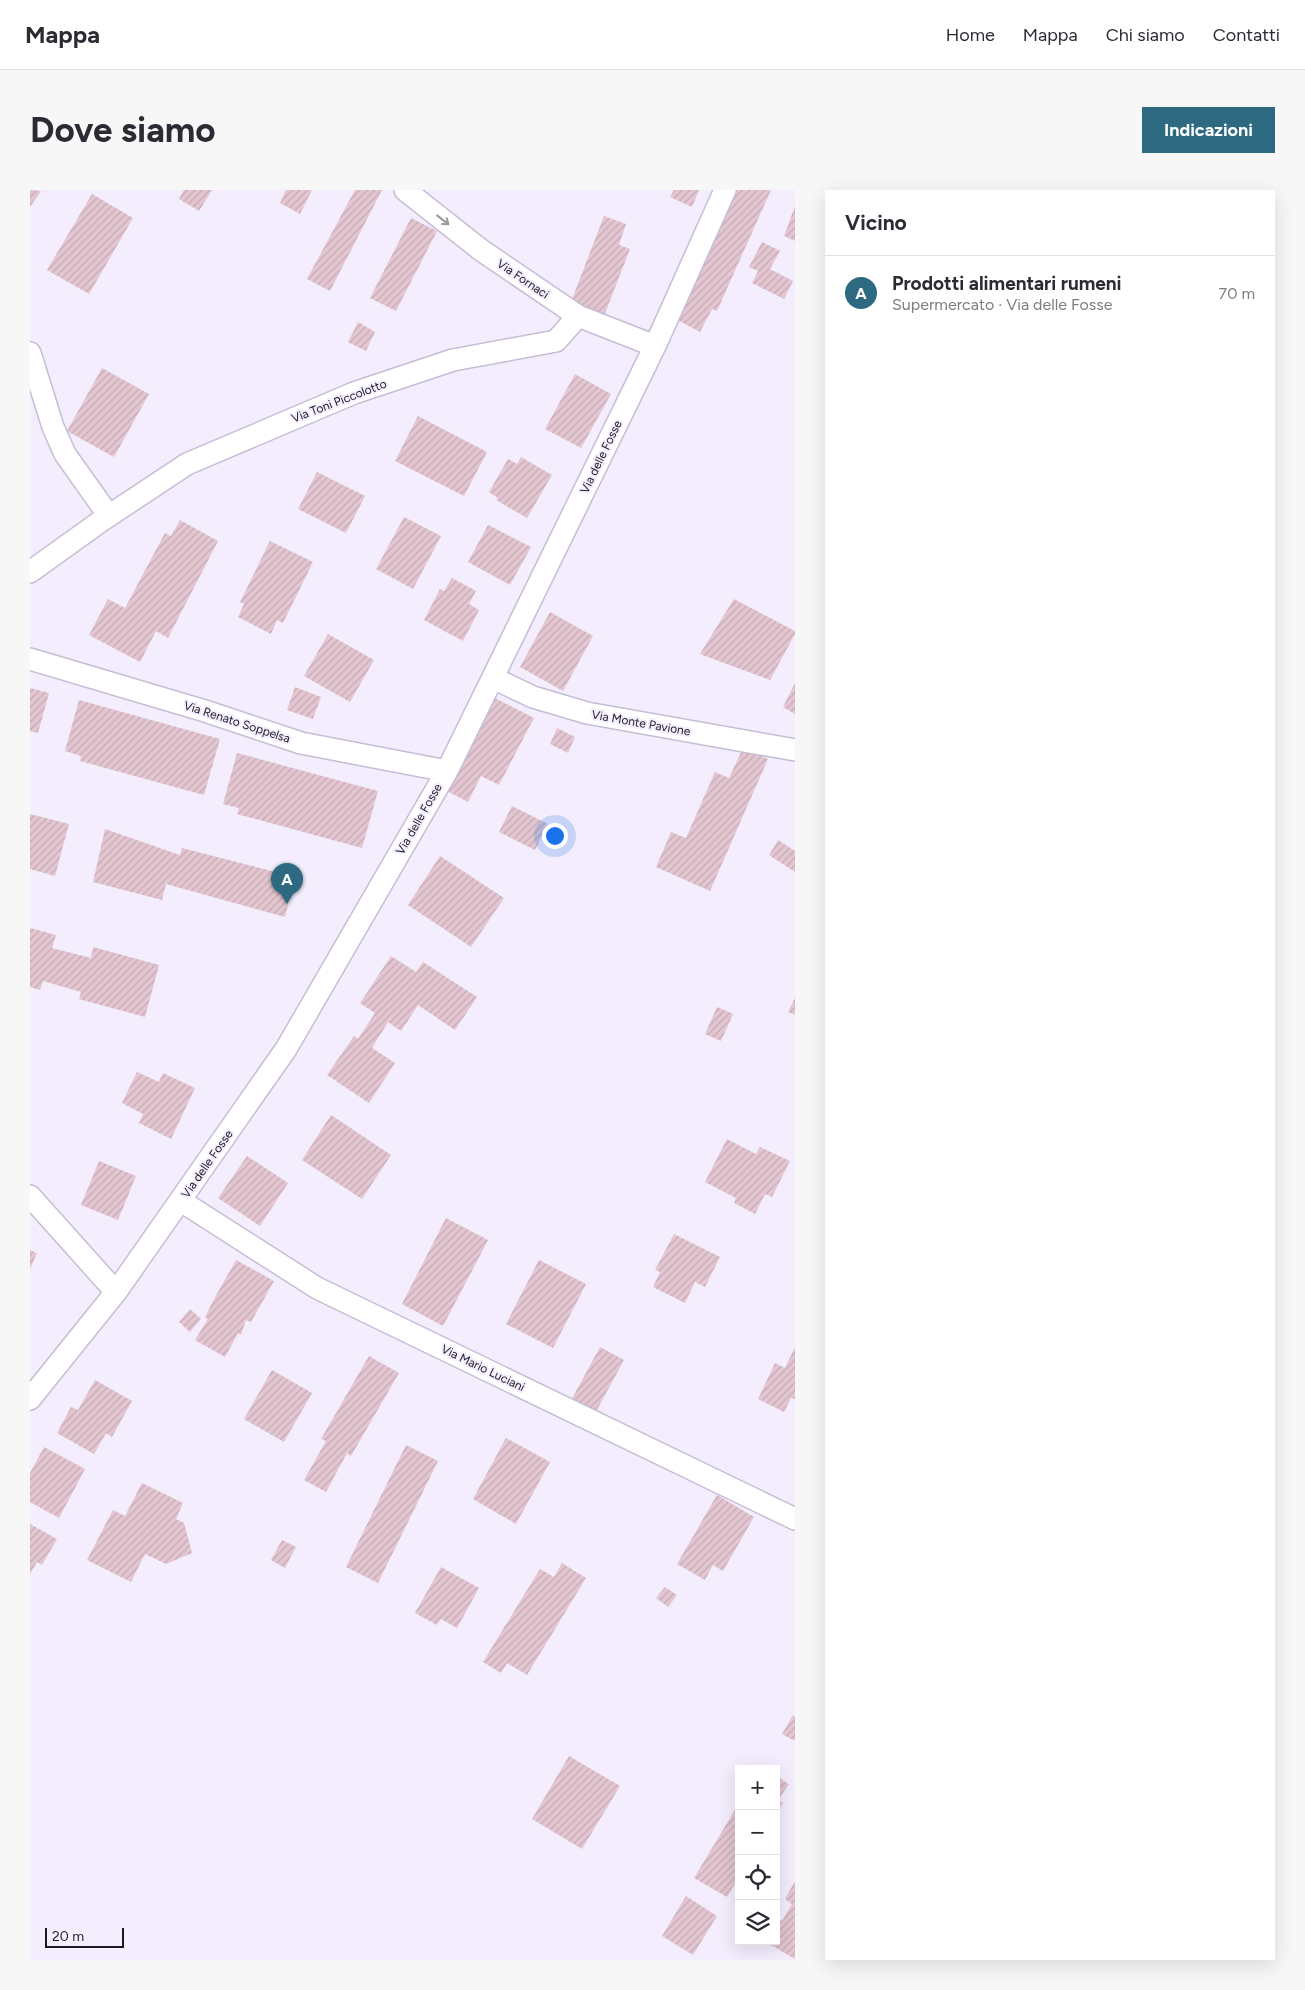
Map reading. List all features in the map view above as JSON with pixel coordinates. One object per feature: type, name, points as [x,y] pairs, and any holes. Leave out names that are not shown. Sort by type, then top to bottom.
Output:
[{"type":"street","name":"Via Fornaci","points":[[405,190],[481,250],[578,316],[655,346]]},
{"type":"street","name":"Via delle Fosse","points":[[30,1399],[116,1292],[286,1049],[447,771],[655,346],[725,190]]},
{"type":"street","name":"Via Toni Piccolotto","points":[[30,572],[186,464],[354,393],[453,360],[556,341],[578,316]]},
{"type":"street","points":[[30,353],[53,427],[65,454],[109,516]]},
{"type":"street","name":"Via Renato Soppelsa","points":[[30,658],[205,710],[301,743],[447,771]]},
{"type":"street","name":"Via Monte Pavione","points":[[493,678],[533,698],[587,713],[795,750]]},
{"type":"street","points":[[30,1196],[116,1292]]},
{"type":"street","name":"Via Mario Luciani","points":[[181,1201],[317,1288],[795,1519]]},
{"type":"building","points":[[30,190],[41,191],[30,207]]},
{"type":"building","points":[[184,190],[212,190],[199,211],[179,199]]},
{"type":"building","points":[[286,190],[312,190],[300,214],[280,203]]},
{"type":"building","points":[[355,190],[382,190],[330,291],[307,279]]},
{"type":"building","points":[[674,190],[699,190],[692,207],[670,197]]},
{"type":"building","points":[[731,190],[771,190],[717,311],[712,309],[700,332],[672,317]]},
{"type":"building","points":[[92,194],[133,218],[89,294],[47,270]]},
{"type":"building","points":[[795,206],[795,241],[784,236]]},
{"type":"building","points":[[604,216],[626,224],[619,245],[630,249],[604,316],[571,302]]},
{"type":"building","points":[[411,218],[437,231],[396,311],[370,298]]},
{"type":"building","points":[[762,242],[780,251],[770,269],[793,281],[784,299],[752,283],[758,271],[749,267]]},
{"type":"building","points":[[358,322],[375,332],[366,351],[348,342]]},
{"type":"building","points":[[102,368],[149,394],[114,457],[67,431]]},
{"type":"building","points":[[575,374],[611,394],[581,448],[545,429]]},
{"type":"building","points":[[418,416],[487,452],[464,496],[395,461]]},
{"type":"building","points":[[521,457],[552,475],[527,518],[496,500],[498,498],[489,492],[508,459],[517,464]]},
{"type":"building","points":[[317,472],[365,496],[346,533],[298,509]]},
{"type":"building","points":[[404,517],[441,536],[413,589],[376,569]]},
{"type":"building","points":[[180,520],[218,541],[168,638],[156,631],[140,662],[89,635],[108,599],[125,608],[165,533],[171,536]]},
{"type":"building","points":[[488,525],[531,547],[510,585],[468,562]]},
{"type":"building","points":[[270,541],[313,562],[283,623],[277,620],[271,634],[238,617],[244,604],[240,602]]},
{"type":"building","points":[[452,578],[476,591],[469,604],[479,610],[463,641],[424,620],[440,589],[444,591]]},
{"type":"building","points":[[734,599],[795,631],[770,680],[700,654]]},
{"type":"building","points":[[550,612],[593,636],[563,691],[520,667]]},
{"type":"building","points":[[328,634],[374,660],[350,702],[304,676]]},
{"type":"building","points":[[795,683],[795,714],[783,707]]},
{"type":"building","points":[[295,687],[321,697],[313,719],[287,710]]},
{"type":"building","points":[[30,688],[49,693],[38,733],[30,731]]},
{"type":"building","points":[[491,696],[534,718],[499,785],[481,776],[468,802],[447,791]]},
{"type":"building","points":[[79,700],[220,739],[204,795],[80,761],[81,756],[65,751]]},
{"type":"building","points":[[557,728],[575,737],[568,753],[550,744]]},
{"type":"building","points":[[743,748],[768,759],[710,891],[656,867],[671,832],[686,838],[715,772],[729,778]]},
{"type":"building","points":[[237,753],[378,791],[362,848],[237,814],[239,808],[223,804]]},
{"type":"building","points":[[512,806],[548,824],[535,850],[499,832]]},
{"type":"building","points":[[30,814],[69,824],[55,876],[30,869]]},
{"type":"building","points":[[105,829],[180,855],[182,848],[295,877],[285,917],[166,884],[162,900],[93,882]]},
{"type":"building","points":[[778,840],[795,851],[795,872],[769,855]]},
{"type":"building","points":[[440,856],[504,898],[471,947],[408,905]]},
{"type":"building","points":[[30,928],[56,935],[52,948],[91,958],[93,947],[159,965],[145,1017],[79,999],[81,992],[43,981],[40,990],[30,987]]},
{"type":"building","points":[[391,956],[416,972],[423,962],[477,997],[455,1030],[418,1005],[401,1031],[388,1022],[372,1048],[395,1063],[369,1103],[327,1075],[354,1036],[358,1039],[375,1013],[360,1003]]},
{"type":"building","points":[[795,998],[795,1015],[788,1012]]},
{"type":"building","points":[[717,1007],[733,1014],[721,1041],[705,1034]]},
{"type":"building","points":[[137,1072],[159,1082],[163,1073],[195,1088],[171,1139],[139,1123],[143,1114],[122,1103]]},
{"type":"building","points":[[331,1115],[391,1155],[362,1199],[302,1160]]},
{"type":"building","points":[[727,1139],[756,1154],[760,1147],[790,1161],[772,1197],[765,1194],[755,1214],[734,1203],[736,1198],[705,1182]]},
{"type":"building","points":[[247,1156],[288,1183],[260,1226],[218,1198]]},
{"type":"building","points":[[99,1161],[136,1176],[118,1220],[81,1205]]},
{"type":"building","points":[[446,1218],[488,1240],[443,1326],[402,1304]]},
{"type":"building","points":[[674,1234],[720,1257],[705,1287],[695,1282],[685,1303],[653,1287],[660,1272],[655,1270]]},
{"type":"building","points":[[30,1250],[37,1253],[30,1269]]},
{"type":"building","points":[[236,1260],[274,1281],[251,1322],[246,1320],[241,1335],[238,1333],[225,1357],[195,1340],[208,1319],[205,1317]]},
{"type":"building","points":[[539,1260],[586,1284],[553,1348],[506,1324]]},
{"type":"building","points":[[190,1309],[201,1319],[190,1332],[179,1322]]},
{"type":"building","points":[[600,1347],[624,1360],[592,1419],[568,1406]]},
{"type":"building","points":[[795,1347],[795,1399],[791,1398],[784,1412],[758,1399],[775,1363],[785,1368]]},
{"type":"building","points":[[369,1356],[399,1373],[351,1456],[347,1453],[326,1492],[304,1480],[326,1441],[321,1439]]},
{"type":"building","points":[[272,1370],[312,1393],[284,1442],[244,1419]]},
{"type":"building","points":[[95,1380],[132,1401],[112,1437],[106,1433],[94,1454],[57,1433],[71,1407],[78,1410]]},
{"type":"building","points":[[506,1438],[550,1462],[516,1524],[473,1499]]},
{"type":"building","points":[[406,1445],[438,1461],[378,1583],[346,1567]]},
{"type":"building","points":[[44,1447],[85,1469],[59,1518],[30,1502],[30,1473]]},
{"type":"building","points":[[142,1483],[183,1503],[176,1519],[184,1523],[192,1553],[166,1564],[145,1554],[131,1582],[87,1560],[113,1510],[125,1516]]},
{"type":"building","points":[[717,1495],[754,1517],[723,1571],[713,1565],[705,1580],[677,1564]]},
{"type":"building","points":[[30,1524],[57,1539],[42,1565],[37,1562],[30,1574]]},
{"type":"building","points":[[282,1540],[296,1547],[285,1568],[271,1560]]},
{"type":"building","points":[[562,1563],[586,1578],[527,1675],[507,1663],[501,1673],[483,1662],[540,1569],[554,1577]]},
{"type":"building","points":[[441,1567],[479,1588],[457,1628],[441,1619],[437,1625],[415,1613]]},
{"type":"building","points":[[665,1587],[677,1595],[668,1607],[656,1598]]},
{"type":"building","points":[[793,1715],[795,1717],[795,1741],[782,1734]]},
{"type":"building","points":[[569,1756],[620,1786],[582,1849],[532,1819]]},
{"type":"building","points":[[780,1778],[789,1784],[780,1797]]},
{"type":"building","points":[[735,1810],[735,1884],[727,1897],[694,1878]]},
{"type":"building","points":[[795,1881],[795,1959],[771,1945],[780,1945],[780,1920],[782,1921],[792,1904],[785,1899]]},
{"type":"building","points":[[686,1896],[717,1916],[693,1955],[662,1936]]},
{"type":"place","name":"Prodotti alimentari rumeni","points":[[287,904]]}]
